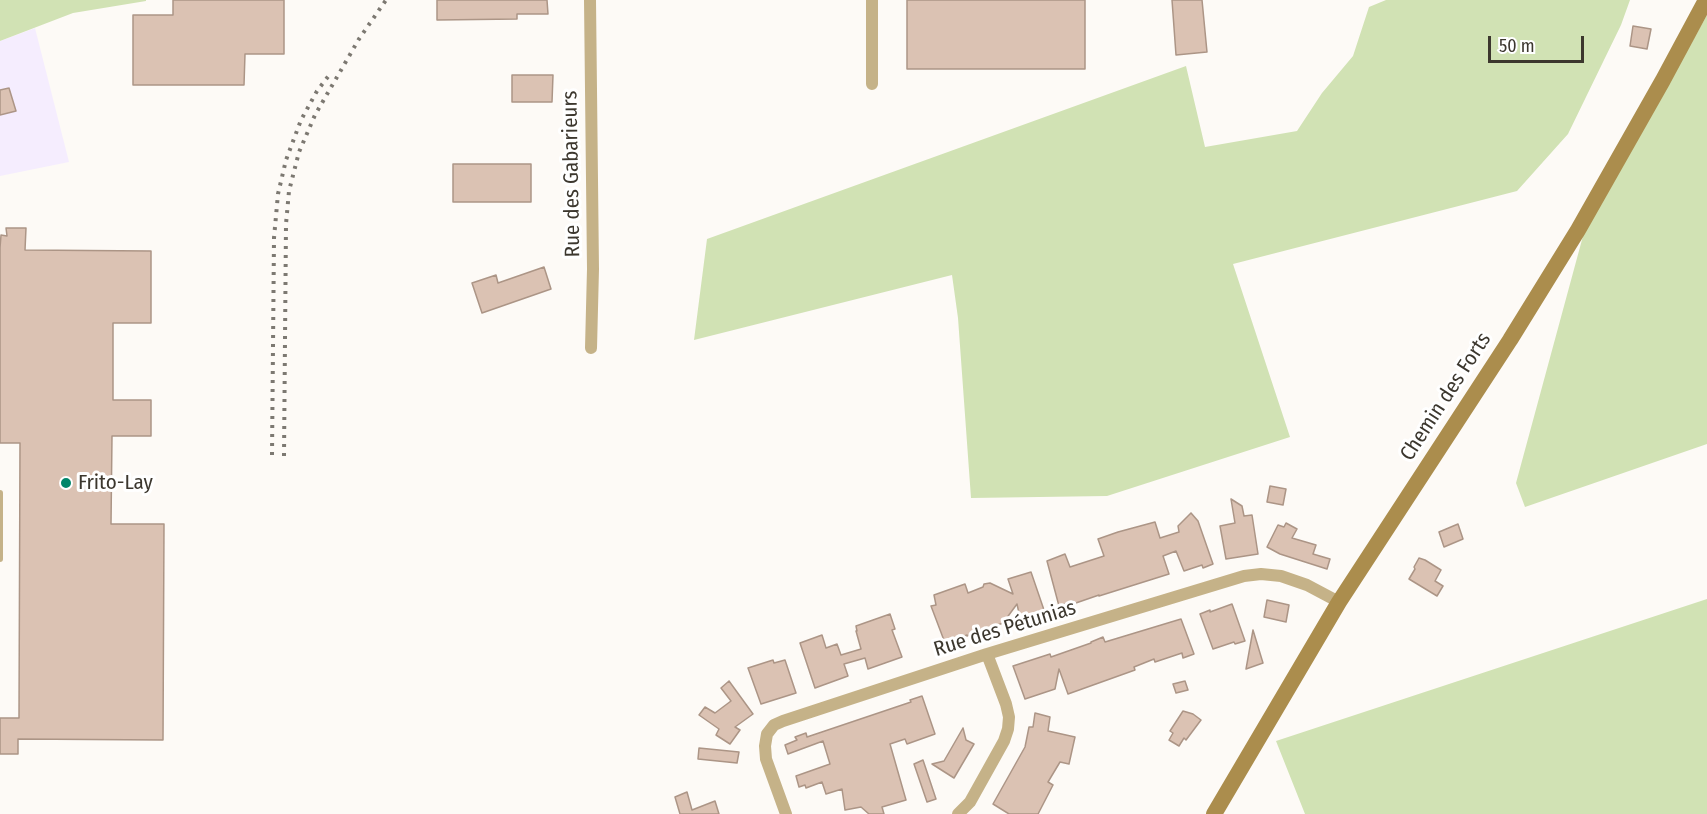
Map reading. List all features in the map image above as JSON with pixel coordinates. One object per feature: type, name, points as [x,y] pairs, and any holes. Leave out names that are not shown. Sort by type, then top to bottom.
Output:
[{"type":"street","name":"Rue des Gabarieurs","points":[[590,0],[593,269],[591,348]]},
{"type":"street","points":[[872,0],[872,84]]},
{"type":"street","name":"Chemin des Forts","points":[[1214,814],[1339,602],[1510,340],[1578,230],[1706,0]]},
{"type":"street","name":"Rue des Pétunias","points":[[786,814],[766,759],[767,734],[774,725],[987,654],[1244,576],[1261,574],[1281,576],[1307,585],[1339,602]]},
{"type":"street","points":[[958,814],[970,802],[1004,741],[1008,729],[1009,717],[1006,704],[987,654]]},
{"type":"lane","points":[[0,493],[0,559]]},
{"type":"shaded area","points":[[35,28],[69,162],[0,176],[0,41]]},
{"type":"green space","points":[[0,0],[146,1],[73,13],[0,41]]},
{"type":"green space","points":[[1386,0],[1630,0],[1621,25],[1568,134],[1517,191],[1233,264],[1290,437],[1107,496],[971,498],[958,318],[952,275],[694,340],[707,239],[1186,66],[1205,147],[1297,131],[1322,93],[1353,56],[1369,7]]},
{"type":"green space","points":[[1707,15],[1707,444],[1525,507],[1516,483],[1583,236]]},
{"type":"green space","points":[[1707,599],[1707,814],[1305,814],[1276,741]]},
{"type":"building","points":[[173,0],[284,0],[284,54],[245,54],[244,85],[133,85],[133,15],[173,15]]},
{"type":"building","points":[[437,0],[547,0],[548,14],[517,14],[517,19],[437,20]]},
{"type":"building","points":[[907,0],[1085,0],[1085,69],[907,69]]},
{"type":"building","points":[[1172,0],[1202,0],[1207,52],[1176,55]]},
{"type":"building","points":[[1633,26],[1651,29],[1647,49],[1630,46]]},
{"type":"building","points":[[512,75],[553,75],[552,102],[512,102]]},
{"type":"building","points":[[9,88],[16,111],[0,115],[0,90]]},
{"type":"building","points":[[453,164],[531,164],[531,202],[453,202]]},
{"type":"building","name":"Frito-Lay","points":[[6,228],[26,228],[25,250],[151,251],[151,323],[113,323],[113,400],[151,400],[151,436],[112,436],[111,524],[164,524],[163,740],[18,739],[18,754],[0,754],[0,718],[19,718],[20,443],[0,443],[0,248],[1,235],[7,236]]},
{"type":"building","points":[[544,267],[551,289],[482,313],[472,283],[496,275],[498,283]]},
{"type":"building","points":[[1270,486],[1286,489],[1283,505],[1267,502]]},
{"type":"building","points":[[1231,499],[1242,506],[1244,516],[1252,515],[1258,554],[1226,559],[1220,526],[1235,523]]},
{"type":"building","points":[[1191,513],[1198,521],[1213,564],[1184,571],[1176,551],[1163,556],[1169,574],[1073,604],[1073,601],[1059,606],[1047,561],[1065,554],[1070,567],[1104,556],[1098,539],[1155,522],[1160,538],[1179,532],[1178,526]]},
{"type":"building","points":[[1286,523],[1297,529],[1292,538],[1316,545],[1313,554],[1330,559],[1327,569],[1280,554],[1267,547],[1278,525],[1284,527]]},
{"type":"building","points":[[1458,524],[1463,539],[1444,547],[1439,532]]},
{"type":"building","points":[[1419,558],[1441,570],[1435,581],[1443,586],[1437,596],[1409,579]]},
{"type":"building","points":[[1031,572],[1044,610],[1020,618],[1017,604],[1003,623],[945,643],[931,606],[936,605],[934,595],[965,584],[968,593],[990,583],[1013,594],[1008,579]]},
{"type":"building","points":[[1267,600],[1289,605],[1286,622],[1264,617]]},
{"type":"building","points":[[1232,604],[1245,641],[1213,649],[1200,614]]},
{"type":"building","points":[[890,614],[895,629],[892,630],[902,657],[868,669],[865,658],[844,664],[848,676],[815,688],[800,643],[822,635],[826,648],[837,644],[841,655],[861,649],[856,626]]},
{"type":"building","points":[[1181,619],[1194,654],[1183,658],[1182,653],[1155,662],[1154,659],[1134,667],[1135,670],[1068,694],[1059,669],[1055,689],[1025,699],[1013,666],[1050,654],[1051,657],[1103,637],[1105,642]]},
{"type":"building","points":[[1253,630],[1263,663],[1246,669]]},
{"type":"building","points":[[773,660],[774,663],[785,660],[796,693],[761,704],[748,668]]},
{"type":"building","points":[[729,681],[753,714],[735,727],[740,730],[730,744],[716,735],[719,729],[699,715],[705,707],[715,713],[731,701],[721,688]]},
{"type":"building","points":[[1185,681],[1188,690],[1176,693],[1173,684]]},
{"type":"building","points":[[922,696],[935,734],[907,744],[905,739],[890,744],[906,800],[882,807],[884,814],[869,814],[861,807],[845,810],[842,789],[826,794],[822,782],[806,788],[805,785],[799,787],[796,776],[830,764],[823,741],[788,754],[785,745],[797,740],[795,737],[806,733],[807,737],[911,702],[910,700]]},
{"type":"building","points":[[1183,711],[1201,720],[1179,746],[1169,740],[1173,733],[1170,731]]},
{"type":"building","points":[[1035,713],[1050,717],[1048,731],[1075,737],[1069,764],[1060,762],[1048,782],[1053,785],[1038,814],[1009,814],[993,804],[1025,747],[1029,727],[1033,727]]},
{"type":"building","points":[[963,728],[966,740],[974,744],[954,778],[932,764],[944,761]]},
{"type":"building","points":[[699,748],[739,752],[737,763],[698,759]]},
{"type":"building","points":[[923,760],[936,799],[927,802],[914,764]]},
{"type":"building","points":[[687,792],[692,810],[715,801],[719,814],[680,814],[675,797]]},
{"type":"railway","points":[[284,456],[286,224],[289,191],[299,152],[315,115],[359,39],[386,0]]},
{"type":"railway","points":[[272,455],[274,238],[278,194],[286,160],[301,120],[317,91],[330,74]]},
{"type":"place","name":"Frito-Lay","points":[[66,483]]}]
